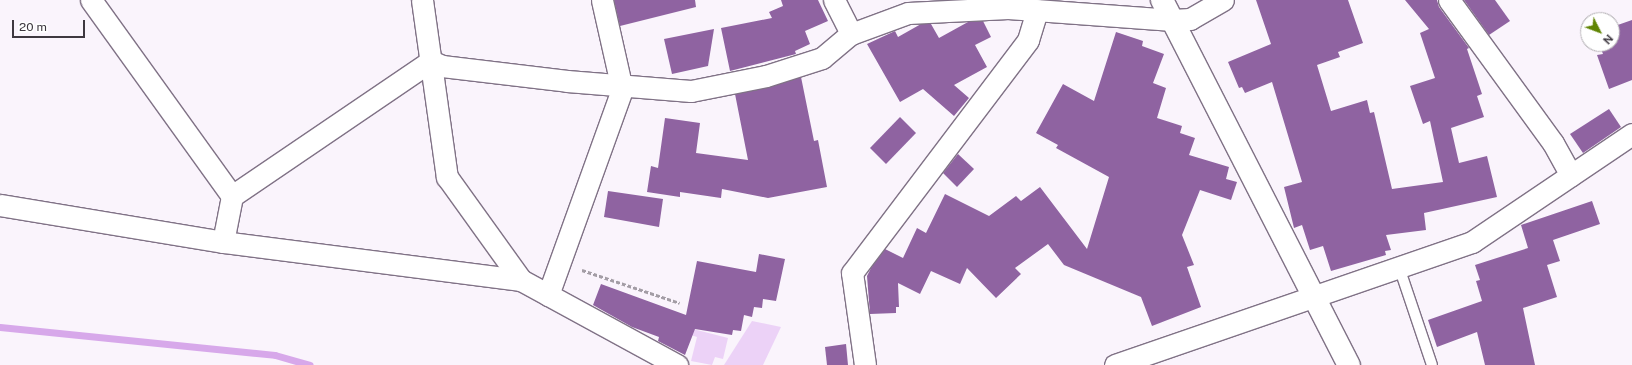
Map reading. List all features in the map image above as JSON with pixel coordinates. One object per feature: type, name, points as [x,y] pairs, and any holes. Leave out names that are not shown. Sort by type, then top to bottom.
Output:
[{"type":"street","points":[[91,0],[232,196],[224,242]]},
{"type":"street","points":[[422,0],[447,178],[521,280]]},
{"type":"street","points":[[548,295],[622,87],[602,0]]},
{"type":"street","points":[[834,0],[851,34]]},
{"type":"street","points":[[1162,0],[1349,365]]},
{"type":"street","points":[[431,61],[442,66],[622,87],[691,91],[766,76],[822,58],[851,34],[908,12],[1008,8],[1173,20],[1190,18],[1223,0]]},
{"type":"street","points":[[1449,0],[1553,143],[1571,175]]},
{"type":"street","points":[[865,365],[852,273],[1028,40],[1037,10]]},
{"type":"street","points":[[232,196],[431,61]]},
{"type":"street","points":[[1115,365],[1472,242],[1632,134]]},
{"type":"street","points":[[0,205],[224,242],[521,280],[677,365]]},
{"type":"lane","points":[[1399,267],[1432,365]]},
{"type":"path","points":[[559,262],[680,303]]},
{"type":"shaded area","points":[[752,321],[781,327],[763,365],[724,365]]},
{"type":"shaded area","points":[[693,329],[728,338],[723,359],[715,357],[712,365],[691,361],[697,337],[691,335]]},
{"type":"building","points":[[614,0],[695,0],[696,7],[620,26]]},
{"type":"building","points":[[781,0],[818,0],[828,21],[805,31],[810,44],[795,51],[796,54],[730,71],[721,28],[772,18],[769,12],[783,6]]},
{"type":"building","points":[[1256,0],[1348,0],[1363,43],[1338,52],[1340,57],[1317,65],[1331,111],[1367,100],[1370,113],[1374,112],[1392,189],[1443,182],[1430,121],[1423,124],[1410,86],[1435,78],[1420,33],[1429,29],[1405,0],[1437,0],[1439,7],[1469,48],[1467,49],[1482,94],[1477,96],[1484,117],[1451,128],[1459,163],[1487,156],[1497,197],[1424,213],[1426,230],[1386,235],[1391,250],[1385,251],[1386,255],[1331,271],[1323,246],[1310,250],[1302,225],[1294,228],[1284,187],[1302,182],[1272,82],[1245,93],[1242,87],[1239,88],[1228,62],[1271,44]]},
{"type":"building","points":[[1464,0],[1495,0],[1510,21],[1489,35]]},
{"type":"building","points":[[1632,20],[1632,80],[1609,89],[1597,55],[1603,54],[1602,52],[1620,52],[1620,24]]},
{"type":"building","points":[[983,21],[991,37],[975,45],[987,67],[954,85],[969,98],[954,116],[923,89],[900,102],[867,44],[895,31],[898,37],[921,24],[931,24],[939,38],[968,22]]},
{"type":"building","points":[[714,29],[708,66],[672,74],[664,39]]},
{"type":"building","points":[[1116,32],[1143,41],[1142,46],[1164,54],[1153,83],[1166,88],[1157,118],[1182,126],[1180,133],[1195,138],[1189,155],[1229,167],[1226,179],[1237,182],[1231,200],[1200,190],[1182,235],[1194,265],[1187,267],[1201,307],[1152,326],[1141,297],[1064,265],[1048,244],[1015,268],[1021,274],[996,298],[967,268],[960,284],[931,271],[920,294],[898,283],[899,307],[896,307],[896,313],[870,314],[867,276],[871,268],[885,249],[903,258],[917,228],[926,233],[945,194],[989,216],[1016,196],[1021,201],[1040,187],[1087,249],[1109,177],[1056,148],[1058,145],[1036,133],[1063,84],[1094,101]]},
{"type":"building","points":[[801,77],[814,141],[818,140],[827,187],[768,198],[722,189],[721,198],[680,192],[680,197],[647,192],[651,166],[658,168],[665,118],[700,123],[696,153],[748,160],[735,94]]},
{"type":"building","points":[[1609,109],[1621,127],[1583,153],[1570,134]]},
{"type":"building","points":[[900,117],[916,133],[886,164],[870,148]]},
{"type":"building","points":[[958,154],[974,169],[957,187],[943,173]]},
{"type":"building","points":[[608,191],[663,199],[659,227],[604,217]]},
{"type":"building","points":[[1592,201],[1600,224],[1553,240],[1560,261],[1547,265],[1557,297],[1523,308],[1535,365],[1485,365],[1477,332],[1437,347],[1428,320],[1482,301],[1476,281],[1480,280],[1475,265],[1528,248],[1521,225]]},
{"type":"building","points":[[759,254],[785,259],[776,301],[763,299],[762,308],[754,307],[752,317],[744,315],[741,331],[733,330],[732,335],[695,329],[685,355],[658,341],[659,337],[632,327],[593,305],[601,284],[686,315],[697,261],[756,272]]},
{"type":"building","points":[[846,344],[848,365],[827,365],[825,347]]},
{"type":"waterway","points":[[0,327],[275,355],[310,365]]}]
